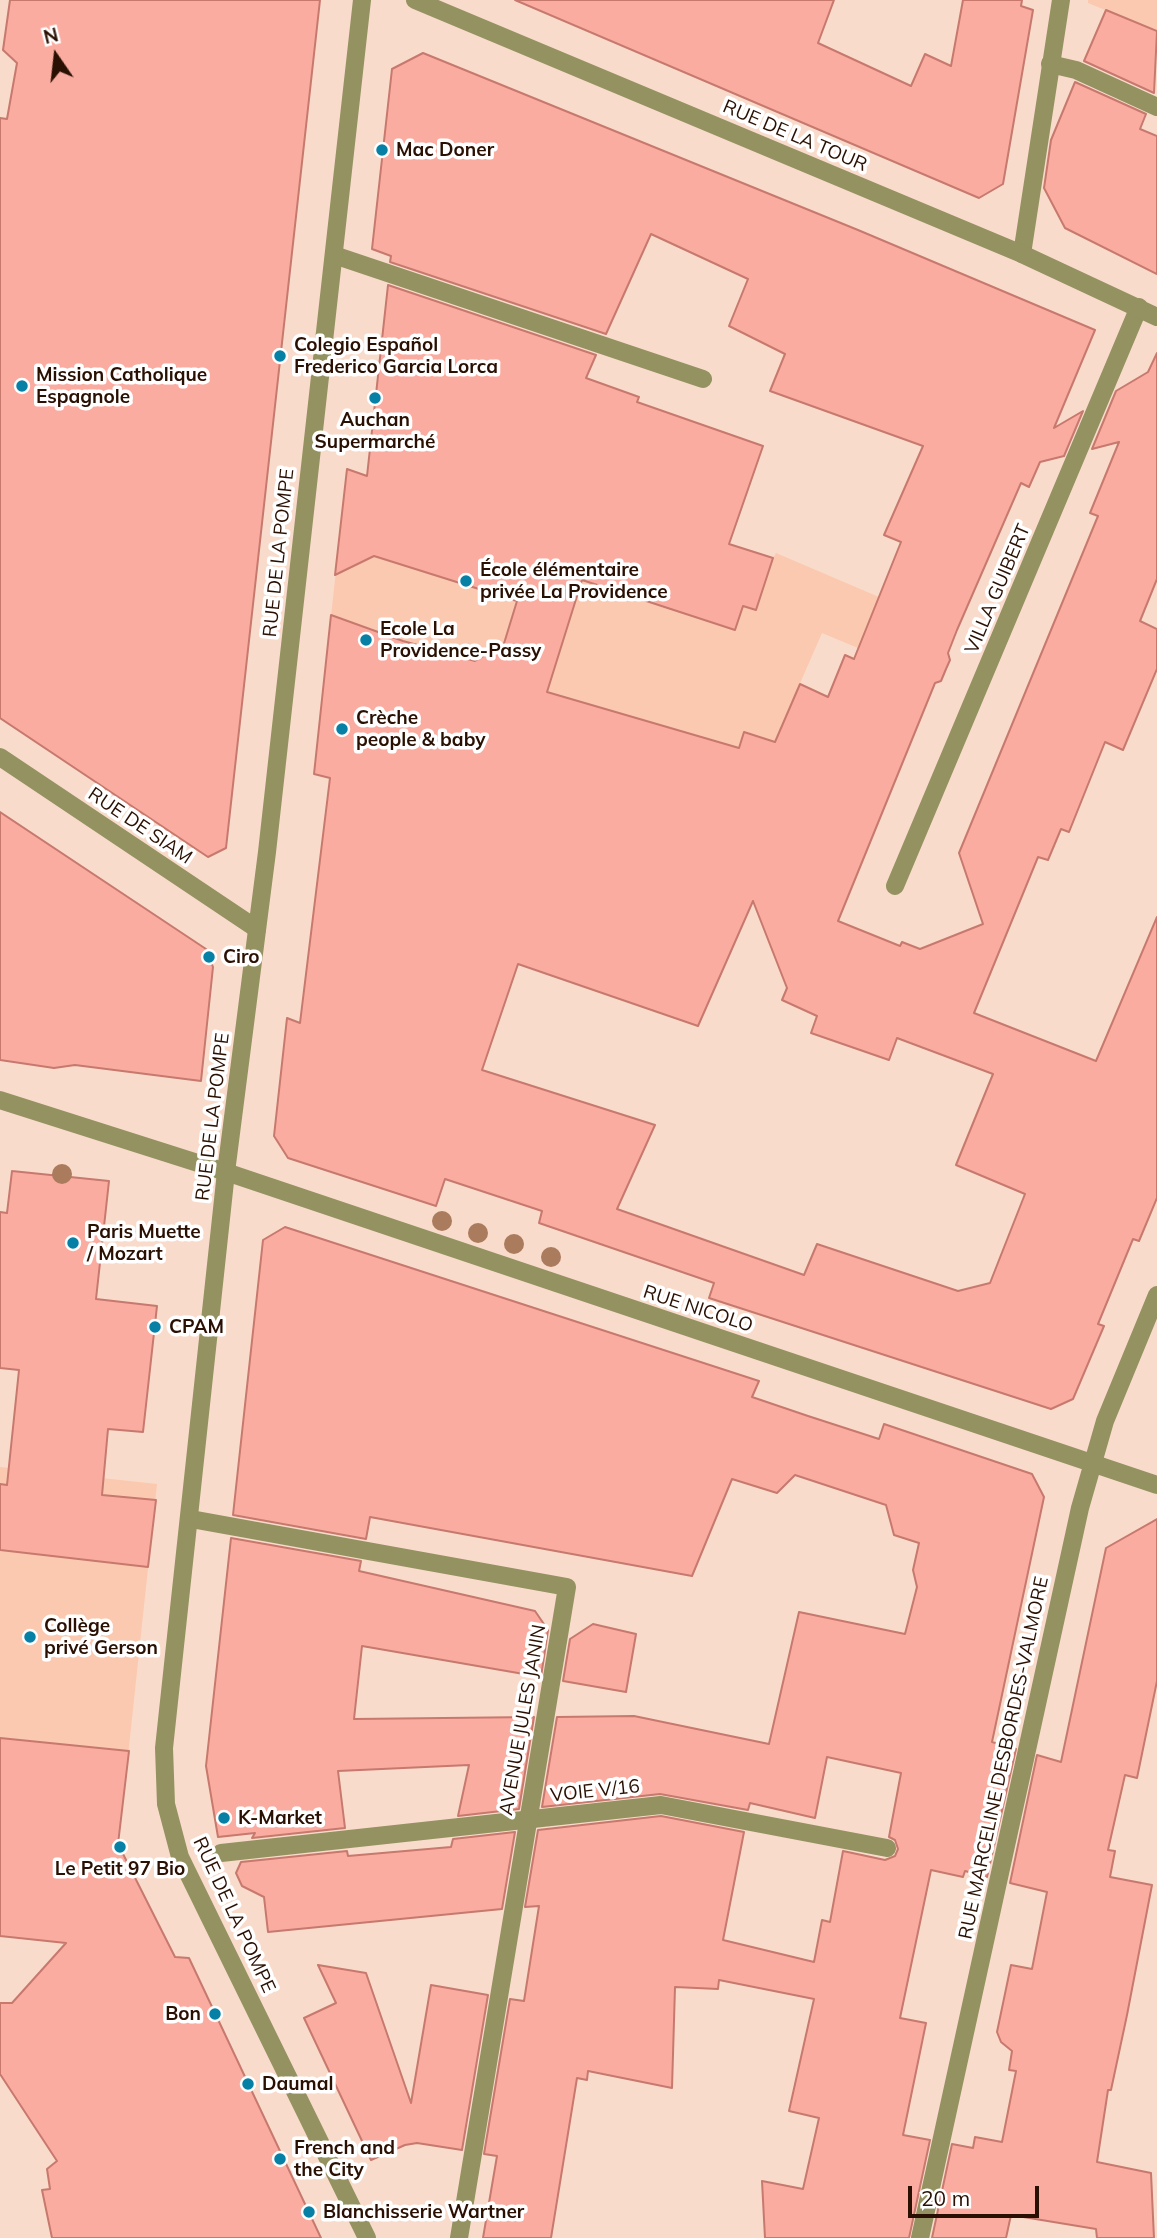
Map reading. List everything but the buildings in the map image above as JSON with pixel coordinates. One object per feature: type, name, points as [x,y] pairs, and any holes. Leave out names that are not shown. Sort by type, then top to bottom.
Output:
[{"type":"street","name":"RUE DE LA POMPE","points":[[362,0],[257,929],[226,1172],[191,1519],[164,1748],[166,1804],[180,1857],[367,2238]]},
{"type":"street","name":"RUE DE LA TOUR","points":[[415,0],[1022,254],[1157,317]]},
{"type":"street","points":[[1022,254],[1061,0]]},
{"type":"street","points":[[1051,64],[1076,70],[1157,107]]},
{"type":"street","points":[[334,255],[703,379]]},
{"type":"street","name":"VILLA GUIBERT","points":[[895,886],[1139,307]]},
{"type":"street","name":"RUE DE SIAM","points":[[0,757],[257,929]]},
{"type":"street","name":"RUE NICOLO","points":[[0,1100],[226,1172],[1157,1485]]},
{"type":"street","name":"RUE MARCELINE DESBORDES-VALMORE","points":[[920,2238],[1080,1508],[1105,1421],[1157,1295]]},
{"type":"street","name":"AVENUE JULES JANIN","points":[[191,1519],[567,1587],[459,2238]]},
{"type":"street","name":"VOIE V/16","points":[[221,1853],[662,1805],[887,1848]]},
{"type":"shaded area","points":[[1088,0],[1157,0],[1157,31],[1088,3]]},
{"type":"shaded area","points":[[347,469],[591,552],[607,504],[773,558],[776,553],[879,597],[858,648],[822,633],[745,809],[324,681]]},
{"type":"shaded area","points":[[0,1467],[157,1484],[122,1812],[102,1811],[175,1957],[0,1936]]},
{"type":"place","name":"Mac Doner","points":[[382,150]]},
{"type":"place","name":"Colegio Español Frederico Garcia Lorca","points":[[280,356]]},
{"type":"place","name":"Mission Catholique Espagnole","points":[[22,386]]},
{"type":"place","name":"Auchan Supermarché","points":[[375,398]]},
{"type":"place","name":"École élémentaire privée La Providence","points":[[466,581]]},
{"type":"place","name":"Ecole La Providence-Passy","points":[[366,640]]},
{"type":"place","name":"Crèche people & baby","points":[[342,729]]},
{"type":"place","name":"Ciro","points":[[209,957]]},
{"type":"place","name":"Paris Muette / Mozart","points":[[73,1243]]},
{"type":"place","name":"CPAM","points":[[155,1327]]},
{"type":"place","name":"Collège privé Gerson","points":[[30,1637]]},
{"type":"place","name":"K-Market","points":[[224,1818]]},
{"type":"place","name":"Le Petit 97 Bio","points":[[120,1847]]},
{"type":"place","name":"Bon","points":[[215,2014]]},
{"type":"place","name":"Daumal","points":[[248,2084]]},
{"type":"place","name":"French and the City","points":[[280,2159]]},
{"type":"place","name":"Blanchisserie Wartner","points":[[309,2212]]}]
